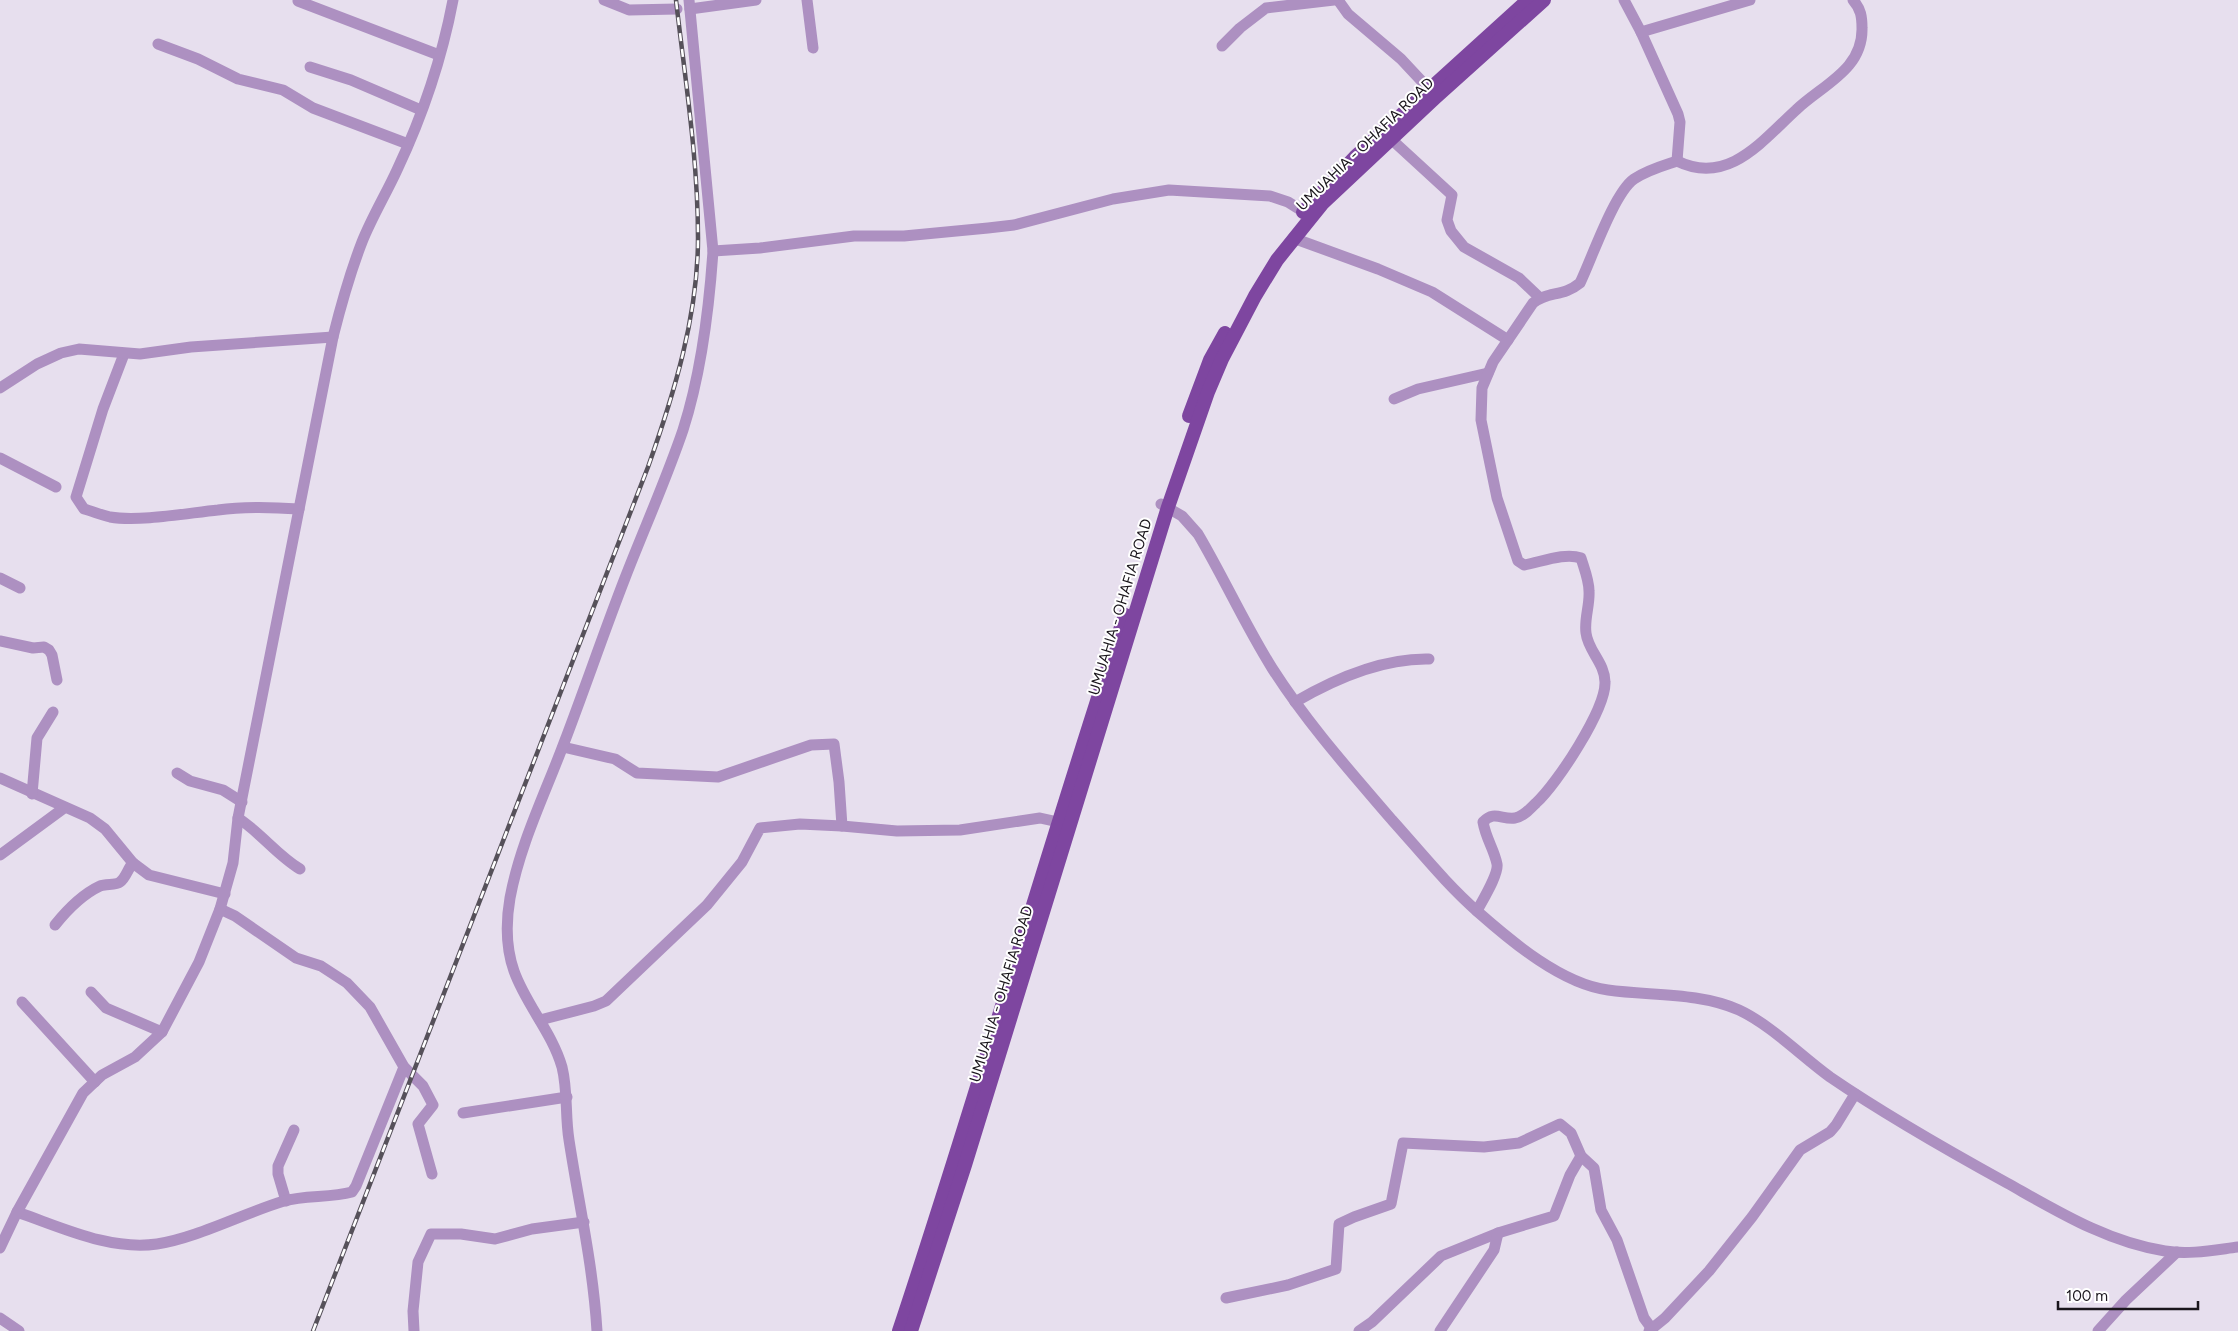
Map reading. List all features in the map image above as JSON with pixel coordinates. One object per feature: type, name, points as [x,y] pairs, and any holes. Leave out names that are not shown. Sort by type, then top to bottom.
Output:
[{"type":"main road","name":"UMUAHIA - OHAFIA ROAD","points":[[911,1331],[965,1165],[1197,392],[1210,360],[1252,284],[1304,212],[1355,157],[1528,0]]},
{"type":"main road","name":"UMUAHIA - OHAFIA ROAD","points":[[899,1331],[940,1210],[1058,822],[1164,506],[1222,359],[1255,296],[1293,238],[1322,204],[1544,0]]},
{"type":"street","points":[[0,1248],[17,1212],[83,1093],[102,1075],[135,1057],[162,1032],[199,962],[220,909],[233,863],[238,818],[333,337],[344,293],[362,242],[408,144],[421,110],[439,55],[453,0]]},
{"type":"street","points":[[604,0],[629,10],[677,9]]},
{"type":"street","points":[[598,1331],[596,1299],[568,1138],[567,1097],[562,1069],[556,1049],[514,970],[507,926],[510,899],[517,867],[533,821],[563,747],[623,582],[683,429],[701,351],[711,289],[713,251],[690,5],[756,0]]},
{"type":"street","points":[[807,0],[813,48]]},
{"type":"street","points":[[1222,46],[1240,28],[1266,8],[1336,0],[1348,14],[1401,59],[1429,89]]},
{"type":"street","points":[[1624,0],[1641,32],[1678,114],[1680,122],[1677,161]]},
{"type":"street","points":[[1641,32],[1750,0]]},
{"type":"street","points":[[1477,911],[1496,873],[1498,865],[1489,845],[1483,822],[1488,816],[1496,815],[1514,818],[1521,816],[1538,802],[1561,770],[1598,710],[1605,683],[1603,668],[1586,636],[1585,626],[1589,591],[1581,558],[1575,556],[1562,557],[1524,565],[1518,561],[1497,498],[1481,420],[1482,388],[1488,373],[1493,362],[1534,303],[1540,298],[1571,290],[1580,282],[1620,196],[1632,180],[1651,170],[1677,161],[1690,168],[1704,169],[1729,164],[1743,158],[1775,131],[1796,109],[1839,77],[1854,61],[1862,33],[1862,14],[1853,0]]},
{"type":"street","points":[[298,1],[439,55]]},
{"type":"street","points":[[158,44],[198,59],[238,78],[283,90],[312,108],[408,144]]},
{"type":"street","points":[[310,68],[351,80],[421,110]]},
{"type":"street","points":[[1391,139],[1452,195],[1447,220],[1451,231],[1464,247],[1519,278],[1540,298]]},
{"type":"street","points":[[713,251],[760,248],[854,236],[904,236],[1014,225],[1113,199],[1169,190],[1270,196],[1288,202],[1304,212]]},
{"type":"street","points":[[1293,238],[1378,269],[1432,292],[1508,340]]},
{"type":"street","points":[[0,388],[37,364],[61,353],[79,349],[124,354],[304,337],[333,337]]},
{"type":"street","points":[[124,354],[103,408],[76,497],[84,509],[125,518],[221,509],[273,507],[299,509]]},
{"type":"street","points":[[1394,399],[1418,389],[1488,373]]},
{"type":"street","points":[[0,458],[56,487]]},
{"type":"street","points":[[1164,506],[1182,516],[1198,534],[1271,667],[1350,772],[1447,882],[1477,911],[1543,963],[1577,981],[1604,990],[1692,998],[1720,1003],[1739,1010],[1760,1022],[1806,1060],[1855,1094],[1933,1142],[2060,1213],[2103,1233],[2135,1245],[2177,1252],[2238,1247]]},
{"type":"street","points":[[0,578],[20,588]]},
{"type":"street","points":[[0,641],[18,646],[44,647],[49,650],[52,654],[56,680]]},
{"type":"street","points":[[1296,702],[1345,676],[1378,666],[1430,659]]},
{"type":"street","points":[[32,794],[38,738],[53,712]]},
{"type":"street","points":[[563,747],[615,759],[637,773],[718,777],[811,745],[834,744],[842,826]]},
{"type":"street","points":[[177,773],[190,781],[223,790],[242,802]]},
{"type":"street","points":[[0,778],[32,794],[90,818],[105,829],[133,863],[149,875],[225,894]]},
{"type":"street","points":[[0,855],[64,808]]},
{"type":"street","points":[[238,818],[251,826],[281,857],[300,869]]},
{"type":"street","points":[[540,1020],[606,1001],[707,905],[742,862],[760,828],[800,824],[897,831],[960,830],[1040,818],[1058,822]]},
{"type":"street","points":[[55,925],[65,913],[101,885],[117,884],[122,881],[128,868],[133,863]]},
{"type":"street","points":[[220,909],[235,916],[296,958],[321,966],[347,982],[370,1007],[404,1067],[424,1086],[433,1105],[418,1124],[432,1174]]},
{"type":"street","points":[[91,992],[106,1008],[162,1032]]},
{"type":"street","points":[[22,1002],[95,1082]]},
{"type":"street","points":[[17,1212],[98,1239],[130,1244],[157,1244],[182,1238],[286,1201],[349,1193],[355,1190],[404,1067]]},
{"type":"street","points":[[1226,1298],[1288,1285],[1336,1269],[1340,1224],[1391,1204],[1403,1143],[1484,1147],[1519,1144],[1560,1124],[1571,1133],[1581,1156],[1594,1168],[1601,1210],[1617,1240],[1644,1318],[1650,1330],[1665,1318],[1709,1271],[1752,1217],[1800,1150],[1830,1132],[1855,1094]]},
{"type":"street","points":[[463,1112],[567,1097]]},
{"type":"street","points":[[286,1201],[278,1174],[278,1166],[294,1130]]},
{"type":"street","points":[[1359,1331],[1372,1322],[1441,1256],[1498,1233],[1554,1216],[1570,1175],[1581,1156]]},
{"type":"street","points":[[414,1331],[413,1311],[418,1262],[431,1234],[461,1234],[495,1239],[532,1229],[584,1222]]},
{"type":"street","points":[[1440,1331],[1494,1250],[1498,1233]]},
{"type":"street","points":[[2098,1331],[2126,1300],[2177,1252]]},
{"type":"street","points":[[0,1318],[19,1331]]},
{"type":"railway","points":[[313,1331],[648,467],[667,411],[683,354],[694,296],[698,238],[696,178],[676,0]]}]
